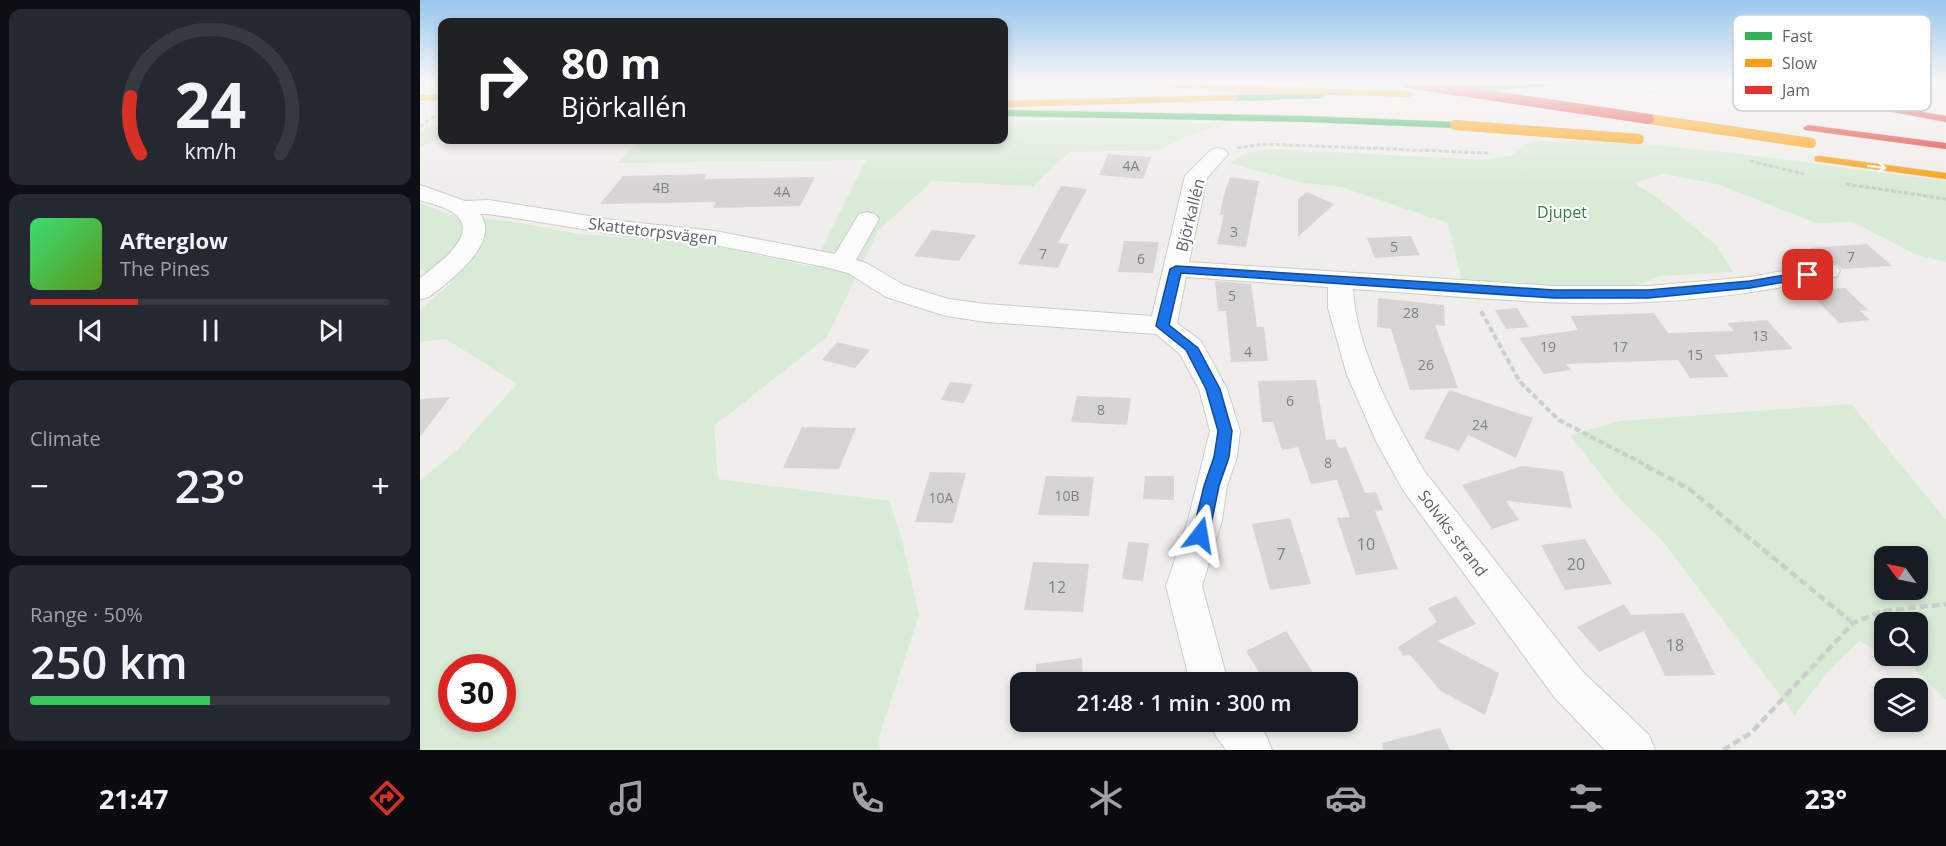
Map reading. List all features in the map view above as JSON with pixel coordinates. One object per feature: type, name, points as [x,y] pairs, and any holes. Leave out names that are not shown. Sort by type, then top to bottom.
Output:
[{"type":"main road","points":[[1295,118],[1455,124],[1655,141]]},
{"type":"main road","points":[[1626,118],[1946,163]]},
{"type":"main road","points":[[1802,127],[1946,146]]},
{"type":"main road","points":[[1813,159],[1946,176]]},
{"type":"street","name":"Björkallén","points":[[1162,326],[1196,176],[1218,154]]},
{"type":"street","points":[[420,192],[462,208],[472,216],[476,230],[471,243],[458,258],[420,291]]},
{"type":"street","name":"Skattetorpsvägen","points":[[462,208],[489,207],[620,228],[715,238],[857,268],[895,291],[946,307],[1162,326]]},
{"type":"street","points":[[842,264],[867,219]]},
{"type":"street","points":[[1176,269],[1554,294],[1648,294],[1750,285],[1828,271]]},
{"type":"street","name":"Solviks strand","points":[[1340,279],[1341,308],[1361,375],[1392,443],[1414,481],[1568,684],[1634,750]]},
{"type":"street","points":[[1162,326],[1191,348],[1213,389],[1225,431],[1205,520],[1184,586],[1206,672]]},
{"type":"street","points":[[1238,732],[1251,750]]},
{"type":"path","points":[[1868,189],[1946,199]]},
{"type":"path","points":[[1469,289],[1520,382],[1559,420],[1688,488],[1853,623]]},
{"type":"path","points":[[1723,750],[1751,733],[1853,623],[1883,611],[1946,604]]},
{"type":"green space","points":[[1228,123],[1185,137],[1158,150],[1070,152],[1033,186],[932,181],[878,231],[827,337],[714,426],[718,479],[889,501],[902,540],[919,615],[878,740],[880,750],[420,750],[420,481],[459,448],[517,384],[446,339],[420,342],[420,310],[451,283],[420,269],[420,203],[450,215],[515,222],[578,234],[706,244],[813,267],[866,160],[617,163],[637,144],[1008,144],[1008,124]]},
{"type":"green space","points":[[438,125],[438,140],[420,147],[420,130]]},
{"type":"green space","name":"Djupet","points":[[1532,141],[1612,141],[1734,153],[1946,181],[1946,262],[1915,254],[1853,222],[1816,223],[1717,184],[1664,174],[1635,183],[1666,204],[1716,245],[1733,272],[1660,276],[1634,286],[1549,287],[1462,282],[1448,223],[1341,187],[1303,183],[1229,163],[1248,152],[1273,149],[1484,160],[1512,155]]},
{"type":"green space","points":[[1851,404],[1946,520],[1946,700],[1928,683],[1928,678],[1923,678],[1909,666],[1928,666],[1928,612],[1874,612],[1874,649],[1859,641],[1829,670],[1795,715],[1661,539],[1621,500],[1570,435],[1621,421]]},
{"type":"building","points":[[1108,154],[1151,157],[1143,179],[1099,175]]},
{"type":"building","points":[[707,174],[704,179],[815,177],[800,206],[713,208],[716,202],[600,204],[623,176]]},
{"type":"building","points":[[1230,177],[1259,181],[1246,247],[1217,244],[1224,215],[1220,214],[1223,198]]},
{"type":"building","points":[[1061,186],[1087,189],[1058,243],[1069,244],[1058,268],[1018,264]]},
{"type":"building","points":[[1307,192],[1334,204],[1298,237],[1298,199]]},
{"type":"building","points":[[932,230],[976,235],[959,261],[914,256]]},
{"type":"building","points":[[1411,236],[1420,255],[1375,258],[1367,238]]},
{"type":"building","points":[[1124,241],[1159,242],[1153,273],[1118,272]]},
{"type":"building","points":[[1867,244],[1892,266],[1842,269],[1838,264],[1824,261],[1810,248]]},
{"type":"building","points":[[1215,281],[1251,284],[1257,327],[1264,327],[1268,361],[1231,362],[1226,311],[1218,311]]},
{"type":"building","points":[[1845,288],[1868,310],[1860,311],[1870,320],[1839,323],[1807,290]]},
{"type":"building","points":[[1378,298],[1444,305],[1445,326],[1435,325],[1458,388],[1410,390],[1391,329],[1377,327]]},
{"type":"building","points":[[1517,308],[1529,327],[1506,329],[1495,310]]},
{"type":"building","points":[[1654,313],[1668,333],[1734,331],[1727,323],[1767,320],[1793,349],[1714,355],[1729,377],[1690,378],[1678,360],[1566,364],[1571,370],[1544,374],[1519,338],[1578,330],[1570,316]]},
{"type":"building","points":[[837,342],[870,350],[855,368],[822,360]]},
{"type":"building","points":[[1316,380],[1326,440],[1335,439],[1339,448],[1346,447],[1365,493],[1376,492],[1383,510],[1375,511],[1398,569],[1356,575],[1337,518],[1350,517],[1337,480],[1311,484],[1298,447],[1282,450],[1273,422],[1262,422],[1258,381]]},
{"type":"building","points":[[950,382],[973,384],[964,403],[941,400]]},
{"type":"building","points":[[1449,390],[1533,418],[1516,458],[1468,435],[1459,451],[1424,438]]},
{"type":"building","points":[[1077,396],[1131,398],[1127,425],[1071,422]]},
{"type":"building","points":[[450,397],[420,437],[420,399]]},
{"type":"building","points":[[802,427],[856,428],[839,469],[783,468]]},
{"type":"building","points":[[1522,466],[1563,471],[1572,508],[1506,501],[1519,520],[1492,529],[1462,485]]},
{"type":"building","points":[[930,472],[966,473],[953,523],[915,522]]},
{"type":"building","points":[[1046,476],[1094,477],[1089,516],[1038,515]]},
{"type":"building","points":[[1145,476],[1174,476],[1174,500],[1143,499]]},
{"type":"building","points":[[1290,518],[1311,584],[1270,590],[1252,524]]},
{"type":"building","points":[[1585,539],[1612,584],[1565,590],[1541,545]]},
{"type":"building","points":[[1128,542],[1149,543],[1143,581],[1122,579]]},
{"type":"building","points":[[1033,562],[1089,564],[1083,612],[1024,610]]},
{"type":"building","points":[[1456,596],[1476,624],[1437,641],[1499,673],[1485,715],[1441,691],[1409,654],[1403,656],[1398,647],[1437,622],[1428,608]]},
{"type":"building","points":[[1624,604],[1631,615],[1684,613],[1715,675],[1665,676],[1644,631],[1599,652],[1577,627]]},
{"type":"building","points":[[1286,631],[1313,672],[1259,672],[1246,651]]},
{"type":"building","points":[[1082,658],[1083,672],[1036,672],[1036,664]]},
{"type":"building","points":[[1440,728],[1450,750],[1383,750],[1382,743]]},
{"type":"traffic: fast","points":[[1256,118],[1455,125]]},
{"type":"traffic: slow","points":[[1649,119],[1811,143]]},
{"type":"traffic: slow","points":[[1455,125],[1639,139]]},
{"type":"traffic: slow","points":[[1819,159],[1946,176]]},
{"type":"traffic: jam","points":[[1642,118],[1649,119]]},
{"type":"traffic: jam","points":[[1940,118],[1946,119]]},
{"type":"traffic: jam","points":[[1808,128],[1946,146]]},
{"type":"route","points":[[1200,535],[1211,486],[1221,457],[1225,431],[1213,389],[1191,348],[1162,326],[1176,269],[1554,294],[1648,294],[1750,285],[1808,275]]}]
